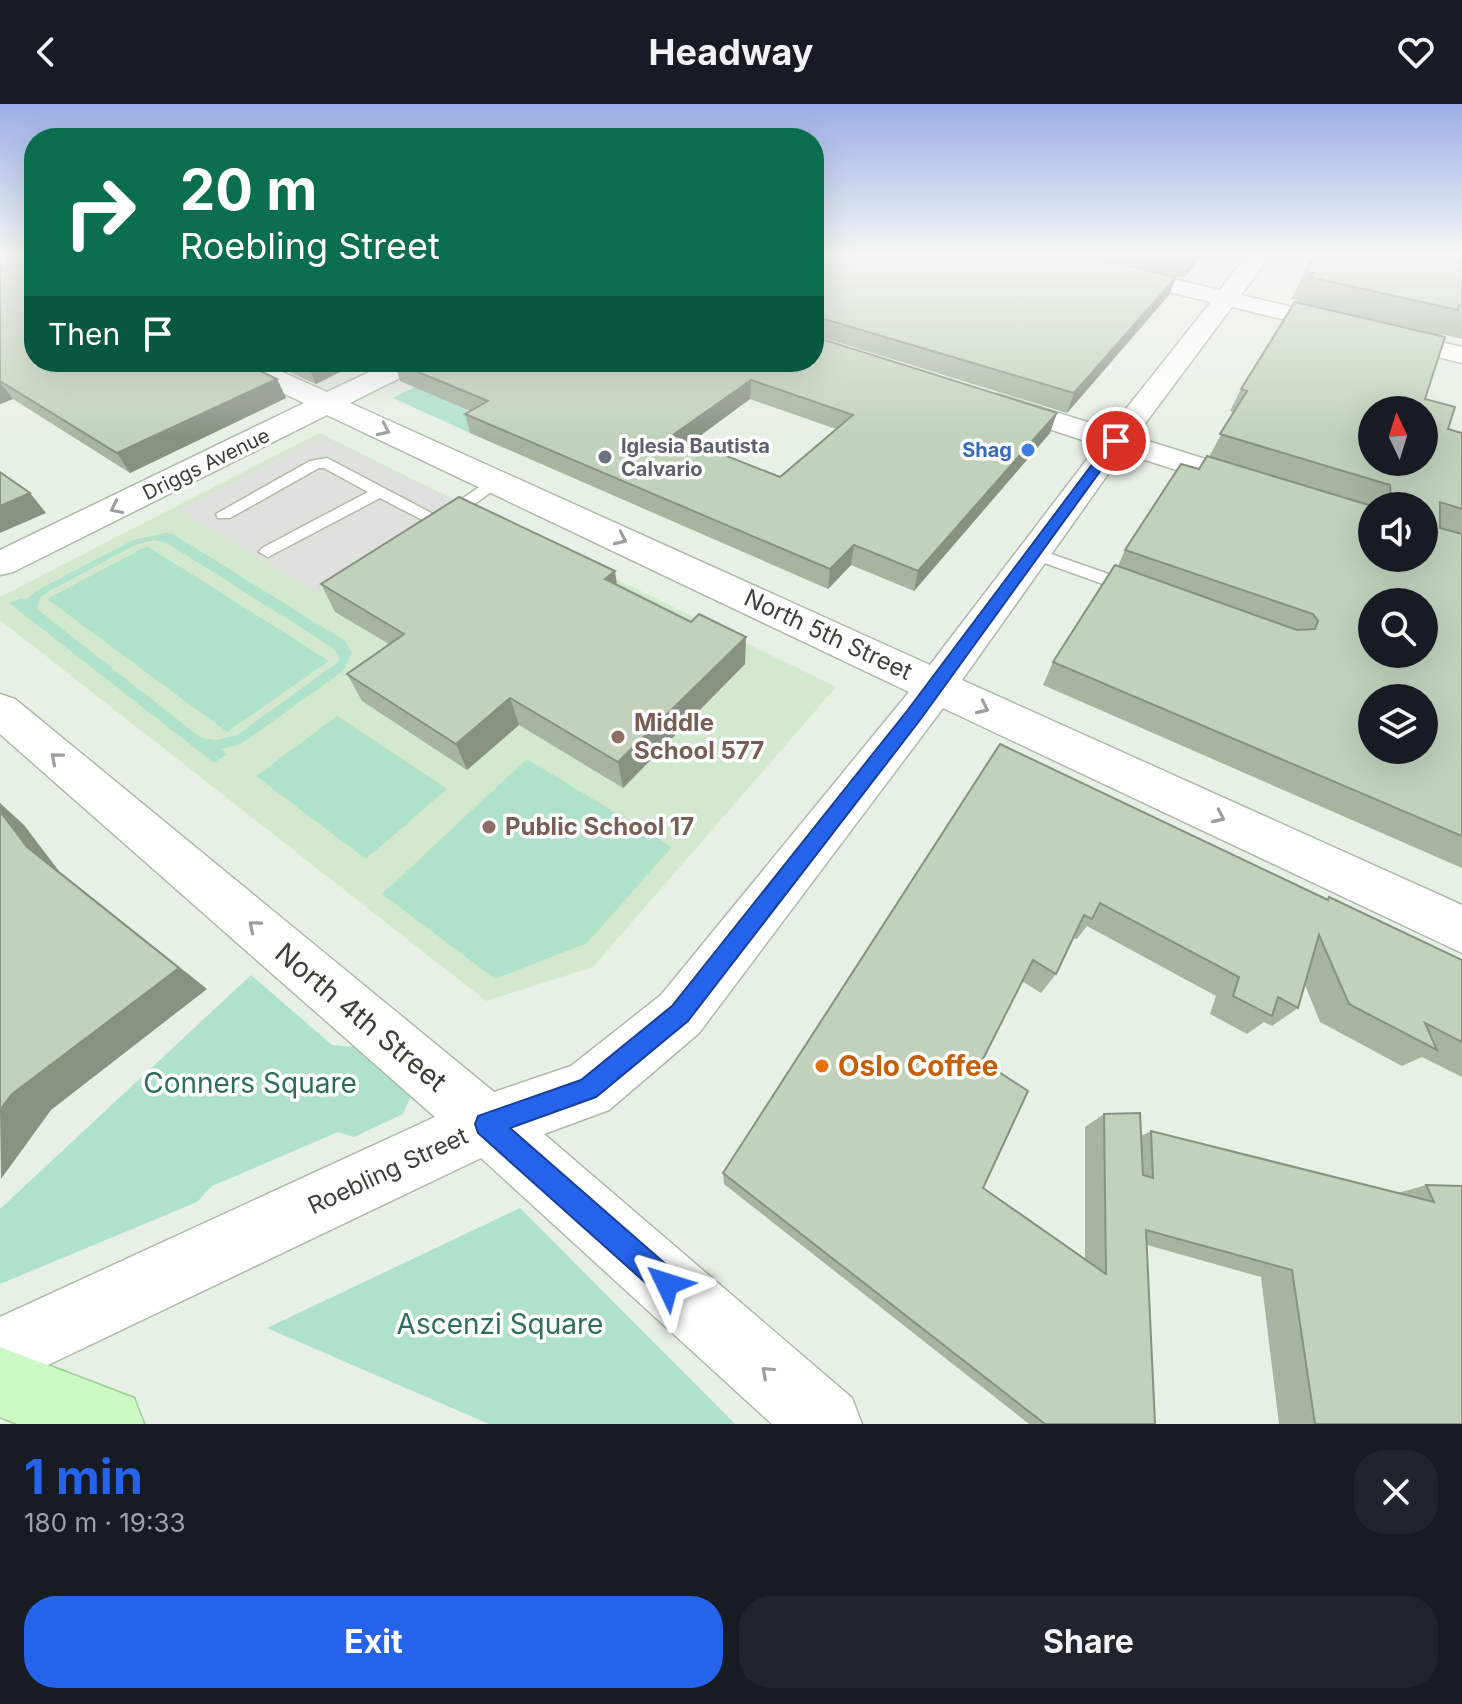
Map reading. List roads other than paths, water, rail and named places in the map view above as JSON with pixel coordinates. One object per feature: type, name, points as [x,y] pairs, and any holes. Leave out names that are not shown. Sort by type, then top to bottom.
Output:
[{"type":"main road","points":[[0,1382],[108,1424]]},
{"type":"street","name":"Roebling Street","points":[[0,1353],[487,1124],[588,1089],[680,1014],[936,686],[1116,441],[1214,315]]},
{"type":"street","points":[[1292,315],[1462,355]]},
{"type":"street","name":"North 5th Street","points":[[259,372],[1462,930]]},
{"type":"street","name":"Driggs Avenue","points":[[0,564],[391,372]]},
{"type":"street","points":[[966,393],[1358,518]]},
{"type":"street","name":"North 4th Street","points":[[0,710],[487,1124],[826,1424]]},
{"type":"lane","points":[[224,514],[315,464],[335,465],[381,491],[430,526],[497,482]]},
{"type":"lane","points":[[268,552],[381,491]]},
{"type":"lane","points":[[1034,553],[1149,594]]},
{"type":"place","name":"Shag","points":[[1028,450]]},
{"type":"place","name":"Iglesia Bautista Calvario","points":[[605,457]]},
{"type":"place","name":"Middle School 577","points":[[618,737]]},
{"type":"place","name":"Public School 17","points":[[489,827]]},
{"type":"place","name":"Oslo Coffee","points":[[822,1066]]},
{"type":"park label","name":"Conners Square","points":[[250,1083]]},
{"type":"park label","name":"Ascenzi Square","points":[[500,1324]]}]
